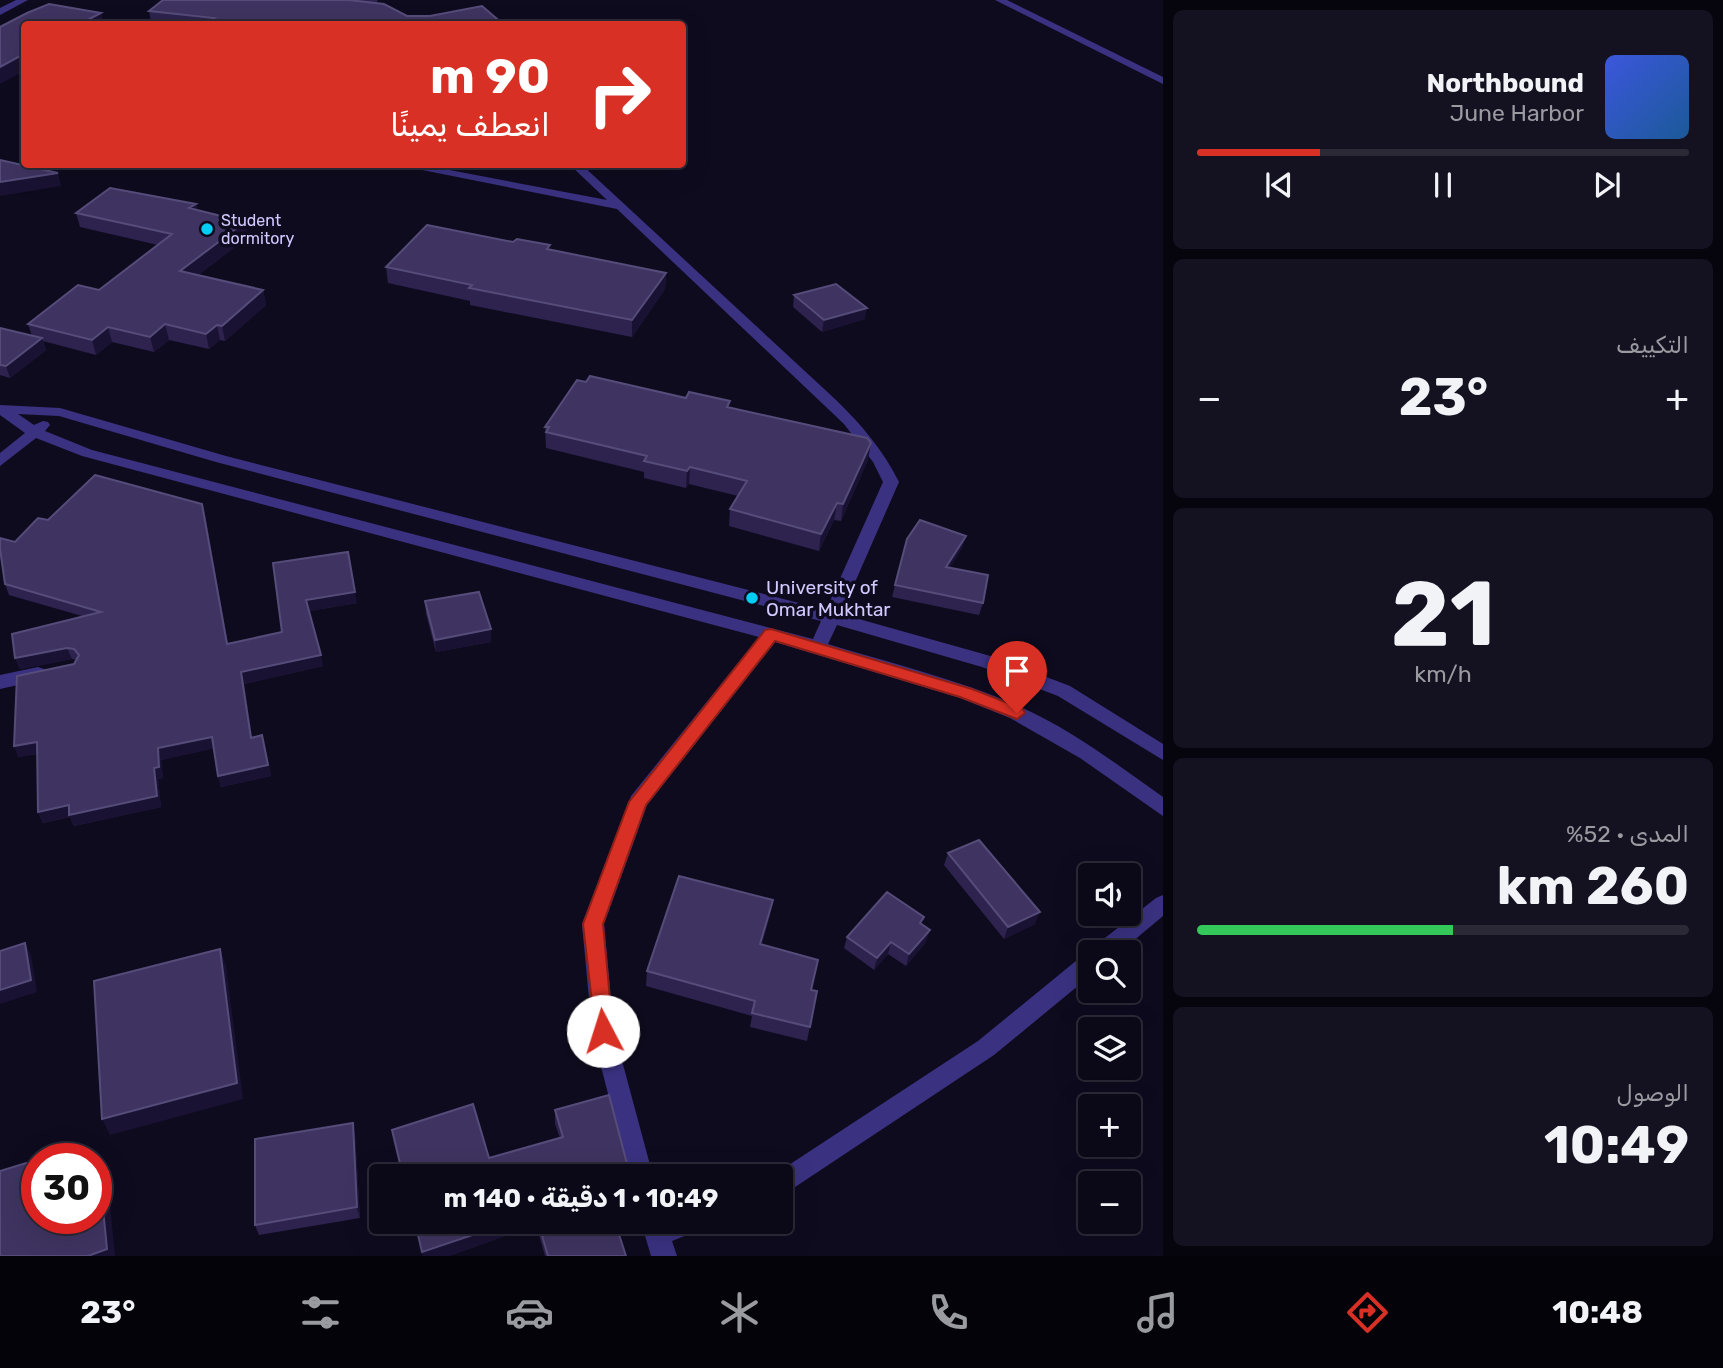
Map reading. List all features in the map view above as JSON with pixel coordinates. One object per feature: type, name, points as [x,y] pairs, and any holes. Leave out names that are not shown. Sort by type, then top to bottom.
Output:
[{"type":"street","points":[[0,12],[23,0]]},
{"type":"street","points":[[1000,0],[1163,81]]},
{"type":"street","points":[[1020,0],[1163,70]]},
{"type":"street","points":[[418,168],[620,206]]},
{"type":"street","points":[[578,168],[835,409],[873,447],[883,461],[891,482],[818,647]]},
{"type":"street","points":[[0,409],[60,412],[221,459],[830,617],[988,662],[1064,691],[1163,753]]},
{"type":"street","points":[[0,409],[34,432],[87,453],[771,634],[966,693],[1017,713],[1087,752],[1163,808]]},
{"type":"street","points":[[0,461],[60,412]]},
{"type":"street","points":[[638,1164],[603,1031],[593,924],[638,802],[771,634]]},
{"type":"street","points":[[0,682],[60,670]]},
{"type":"street","points":[[1119,940],[1163,904]]},
{"type":"street","points":[[793,1176],[986,1048],[1078,973]]},
{"type":"building","points":[[163,0],[349,0],[384,4],[407,16],[430,16],[482,6],[500,21],[208,21],[214,18],[149,11]]},
{"type":"building","points":[[49,4],[101,13],[86,21],[21,21],[21,56],[0,67],[0,27]]},
{"type":"building","points":[[0,160],[21,165],[21,168],[58,173],[0,182]]},
{"type":"building","points":[[110,188],[196,204],[189,208],[245,222],[180,271],[263,290],[222,326],[217,325],[206,334],[165,324],[150,337],[108,327],[92,340],[28,324],[78,285],[99,290],[172,234],[76,213]]},
{"type":"building","points":[[427,225],[513,242],[517,239],[550,245],[547,249],[666,273],[632,320],[469,288],[472,285],[386,267]]},
{"type":"building","points":[[836,284],[867,308],[824,320],[794,295]]},
{"type":"building","points":[[0,328],[42,338],[6,366],[0,365]]},
{"type":"building","points":[[590,376],[686,398],[689,392],[730,401],[727,407],[867,438],[871,443],[843,504],[837,503],[821,534],[730,509],[747,481],[690,467],[687,471],[644,461],[647,456],[546,432],[549,427],[545,427],[577,380],[586,382]]},
{"type":"building","points":[[95,475],[202,504],[227,644],[282,632],[273,563],[348,552],[355,592],[306,600],[321,655],[241,672],[251,738],[262,735],[268,765],[218,776],[212,737],[158,748],[159,767],[154,768],[157,796],[69,815],[69,805],[38,812],[37,742],[14,746],[17,676],[74,664],[79,655],[74,649],[67,648],[15,658],[12,634],[101,612],[5,584],[0,538],[15,542],[38,518],[48,520]]},
{"type":"building","points":[[920,520],[966,536],[946,567],[988,575],[983,603],[895,585],[907,539]]},
{"type":"building","points":[[479,592],[491,629],[435,640],[425,601]]},
{"type":"building","points":[[979,840],[1040,912],[1008,927],[948,853]]},
{"type":"building","points":[[679,876],[773,900],[760,944],[818,960],[811,990],[817,991],[810,1027],[752,1013],[755,1001],[647,971]]},
{"type":"building","points":[[887,892],[924,917],[920,923],[930,930],[909,954],[891,942],[877,958],[847,937]]},
{"type":"building","points":[[25,943],[31,980],[0,990],[0,951]]},
{"type":"building","points":[[220,949],[237,1083],[102,1119],[94,981]]},
{"type":"building","points":[[609,1095],[627,1164],[400,1164],[392,1130],[473,1104],[489,1158],[563,1137],[555,1110]]},
{"type":"building","points":[[353,1123],[357,1207],[255,1225],[255,1139]]},
{"type":"building","points":[[21,1165],[21,1234],[106,1234],[107,1249],[88,1256],[0,1256],[0,1171]]},
{"type":"building","points":[[418,1234],[475,1234],[422,1252]]},
{"type":"building","points":[[542,1234],[619,1234],[626,1256],[548,1256]]},
{"type":"place","name":"Student dormitory","points":[[207,229]]},
{"type":"place","name":"University of Omar Mukhtar","points":[[752,598]]},
{"type":"route","points":[[603,1031],[593,924],[638,802],[771,634],[966,693],[1017,713]]}]
